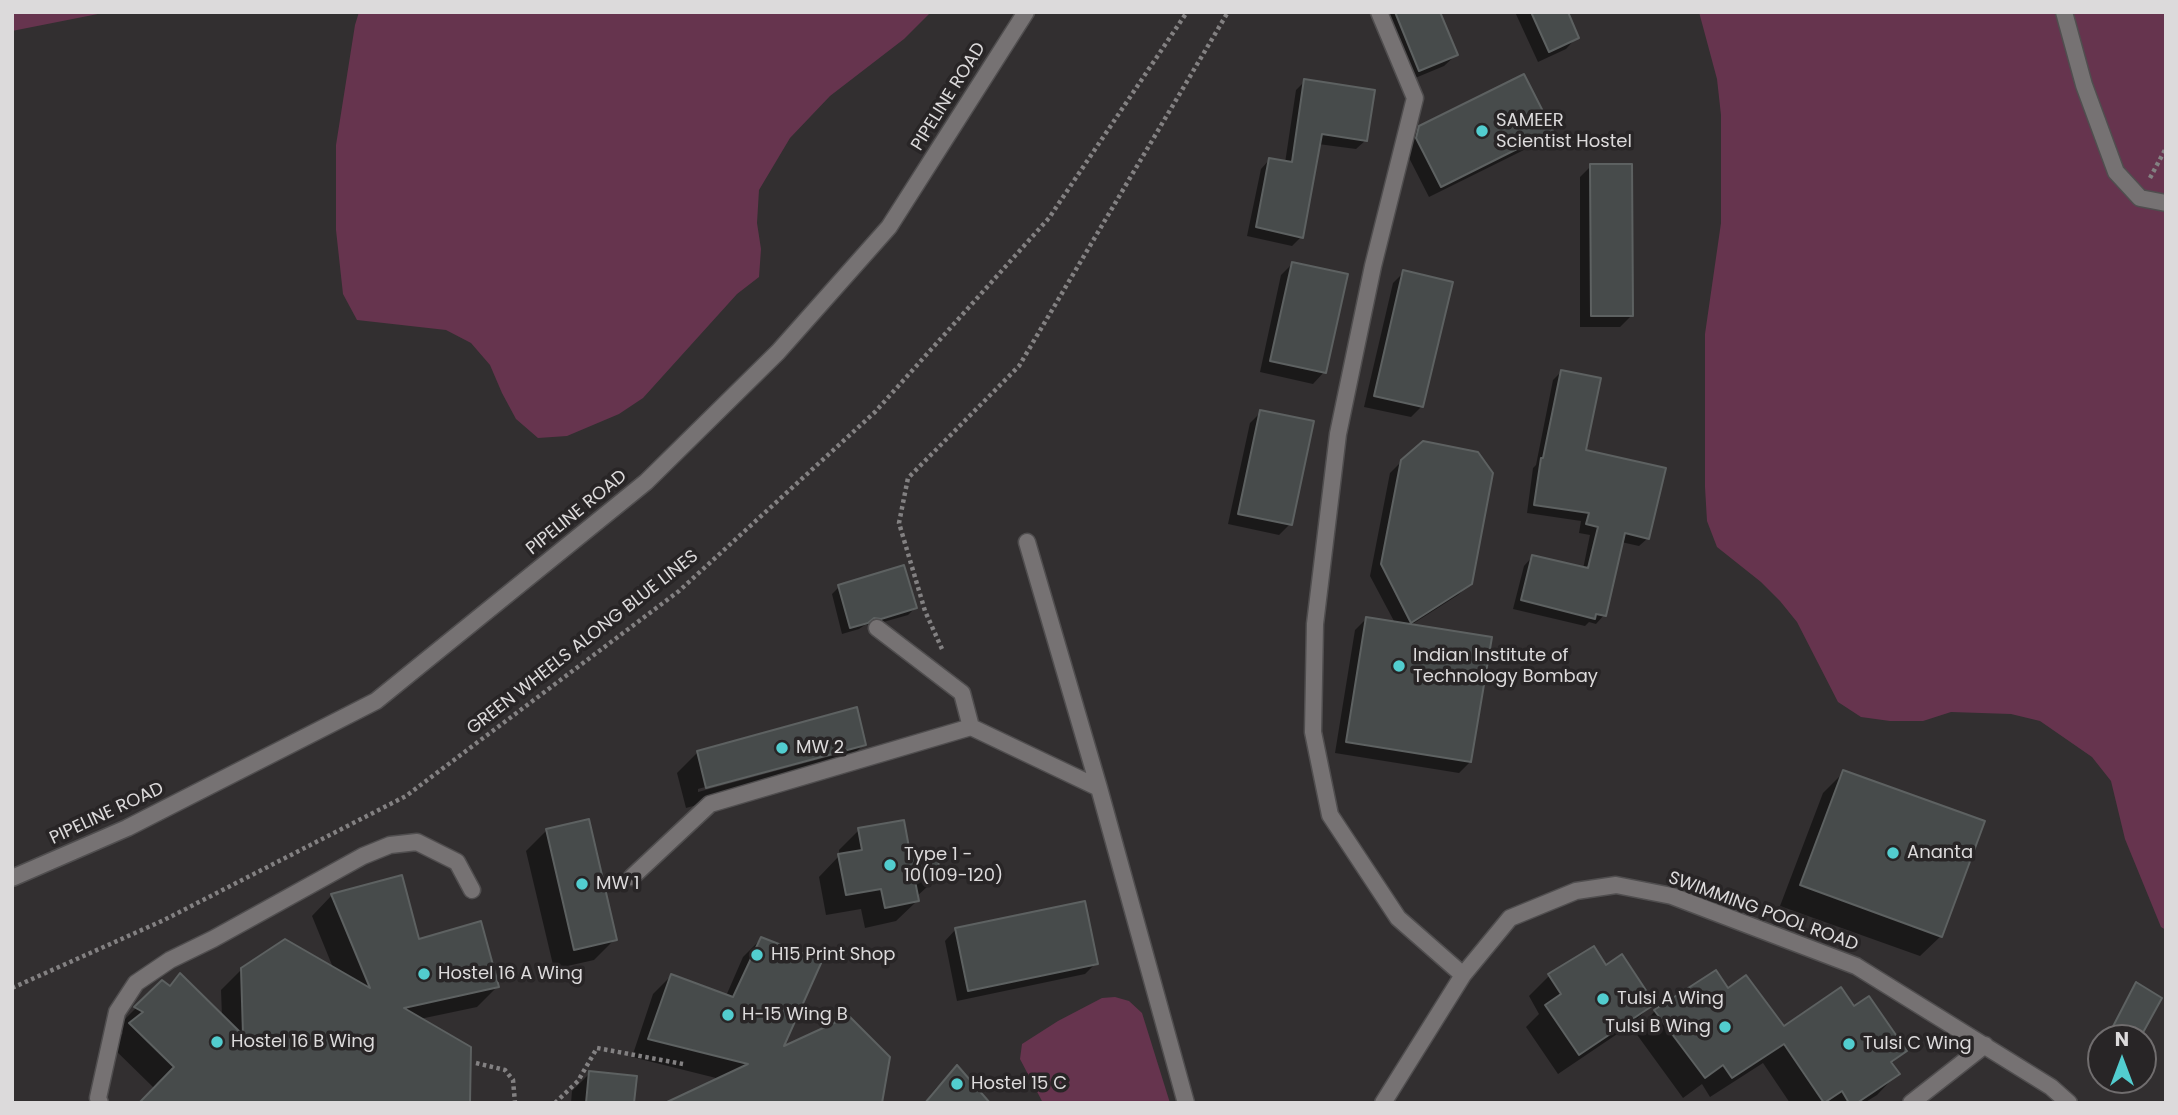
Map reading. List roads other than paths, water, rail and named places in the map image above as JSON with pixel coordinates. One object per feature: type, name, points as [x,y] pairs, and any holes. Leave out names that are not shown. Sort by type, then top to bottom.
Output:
[{"type":"lane","name":"PIPELINE ROAD","points":[[12,878],[127,828],[376,701],[646,482],[778,352],[889,228],[1026,12]]},
{"type":"lane","points":[[1379,12],[1415,98],[1373,266],[1338,434],[1315,624],[1313,732],[1331,815],[1398,918],[1463,975]]},
{"type":"lane","points":[[2064,12],[2084,85],[2116,172],[2140,198],[2166,203]]},
{"type":"lane","points":[[1027,542],[1099,788],[1186,1103]]},
{"type":"lane","points":[[877,628],[962,692],[971,727]]},
{"type":"lane","points":[[632,877],[710,804],[971,727],[1099,788]]},
{"type":"lane","points":[[100,1103],[98,1098],[117,1012],[136,983],[170,960],[363,856],[390,845],[417,842],[457,862],[472,890]]},
{"type":"lane","name":"SWIMMING POOL ROAD","points":[[1383,1103],[1463,975],[1510,918],[1576,891],[1616,885],[1672,896],[1856,966],[2051,1087],[2069,1103]]},
{"type":"lane","points":[[1911,1103],[1985,1045]]},
{"type":"place","name":"SAMEER Scientist Hostel","points":[[1482,131]]},
{"type":"place","name":"Indian Institute of Technology Bombay","points":[[1399,666]]},
{"type":"place","name":"MW 2","points":[[782,748]]},
{"type":"place","name":"Ananta","points":[[1893,853]]},
{"type":"place","name":"Type 1 - 10(109-120)","points":[[890,865]]},
{"type":"place","name":"MW 1","points":[[582,884]]},
{"type":"place","name":"H15 Print Shop","points":[[757,955]]},
{"type":"place","name":"Hostel 16 A Wing","points":[[424,974]]},
{"type":"place","name":"Tulsi A Wing","points":[[1603,999]]},
{"type":"place","name":"H-15 Wing B","points":[[728,1015]]},
{"type":"place","name":"Tulsi B Wing","points":[[1725,1027]]},
{"type":"place","name":"Hostel 16 B Wing","points":[[217,1042]]},
{"type":"place","name":"Tulsi C Wing","points":[[1849,1044]]},
{"type":"place","name":"Hostel 15 C","points":[[957,1084]]}]
